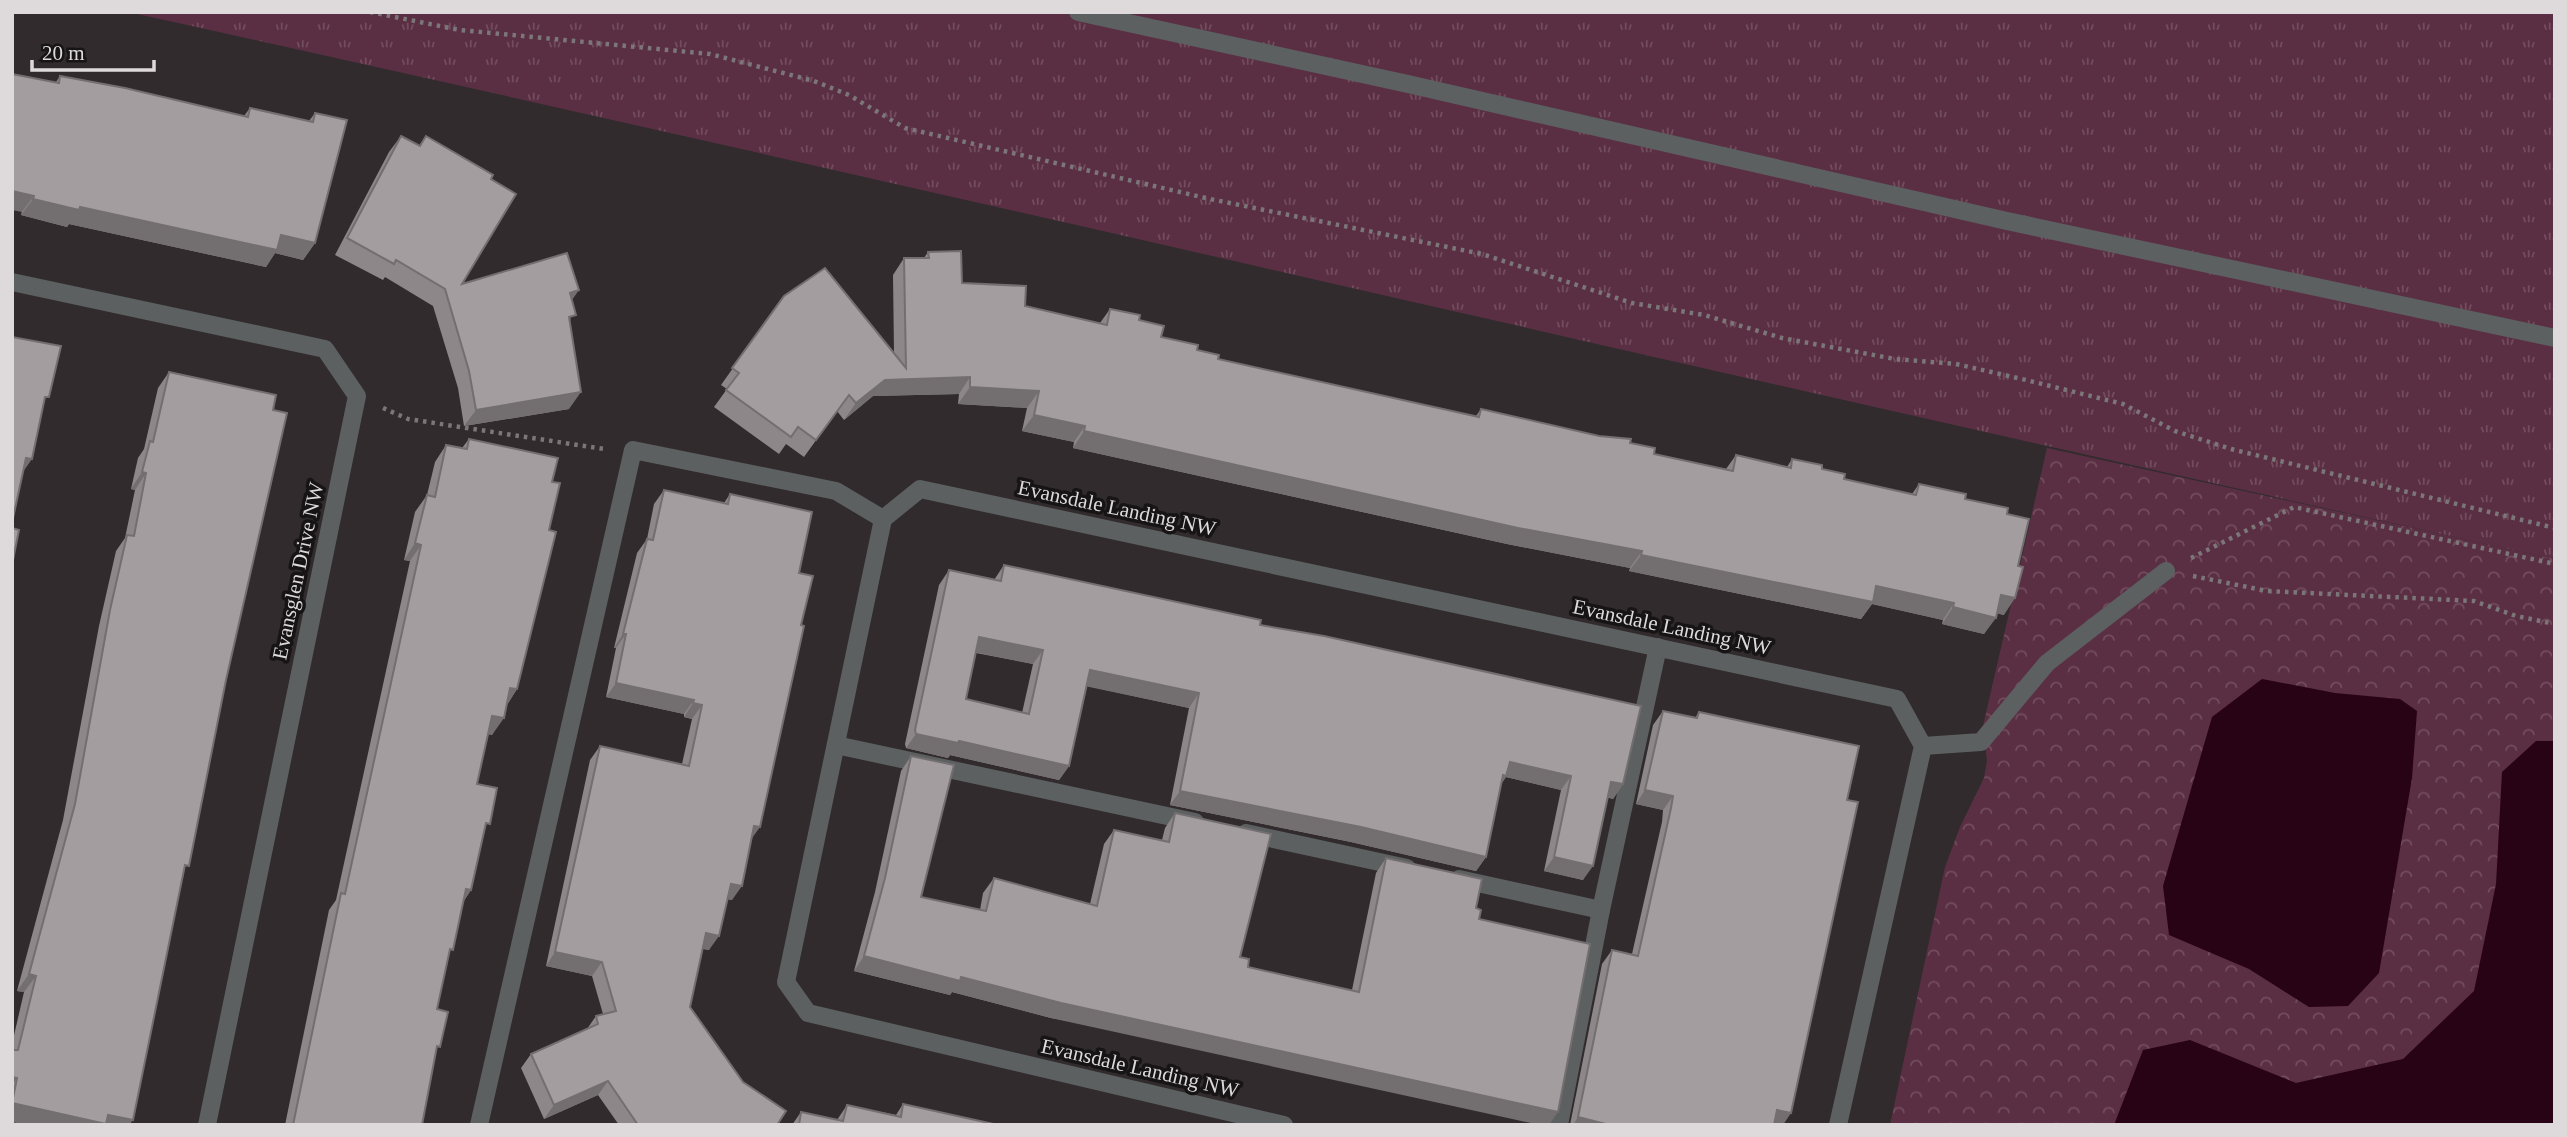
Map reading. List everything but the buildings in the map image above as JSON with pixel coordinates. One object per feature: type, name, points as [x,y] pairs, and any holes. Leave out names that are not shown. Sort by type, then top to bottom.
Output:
[{"type":"street","points":[[1077,12],[1422,87],[2007,221],[2555,338]]},
{"type":"street","points":[[12,282],[325,349],[357,396]]},
{"type":"street","name":"Evansglen Drive NW","points":[[207,1125],[357,396]]},
{"type":"street","points":[[479,1125],[633,450],[836,491],[883,519]]},
{"type":"street","name":"Evansdale Landing NW","points":[[1284,1125],[808,1013],[786,982],[883,519],[920,489],[1897,699],[1923,746]]},
{"type":"street","points":[[1838,1125],[1923,746],[1981,742],[2047,663],[2165,571]]},
{"type":"street","points":[[1559,1125],[1601,910],[1658,648]]},
{"type":"street","points":[[836,745],[1601,910]]},
{"type":"path","points":[[370,12],[460,30],[710,54],[814,81],[849,95],[905,128],[1209,199],[1482,254],[1632,303],[1704,315],[1782,338],[1895,359],[1956,364],[2022,379],[2123,404],[2175,431],[2231,449],[2555,528]]},
{"type":"path","points":[[357,396],[408,418],[597,449],[633,450]]},
{"type":"path","points":[[2165,571],[2294,507],[2555,564]]},
{"type":"path","points":[[2165,571],[2267,591],[2474,601],[2516,616],[2555,624]]},
{"type":"green space","points":[[128,12],[2555,12],[2555,559],[735,148]]},
{"type":"green space","points":[[2047,448],[2555,559],[2555,1125],[1890,1125],[1945,867],[1960,827],[1984,778],[1987,761],[1983,726]]},
{"type":"shaded area","points":[[2262,679],[2335,693],[2400,699],[2417,711],[2412,778],[2379,973],[2348,1006],[2309,1007],[2249,969],[2169,935],[2163,886],[2212,717]]},
{"type":"shaded area","points":[[2536,741],[2555,741],[2555,1125],[2114,1125],[2143,1050],[2190,1040],[2296,1083],[2403,1059],[2474,991],[2496,884],[2502,772]]}]
